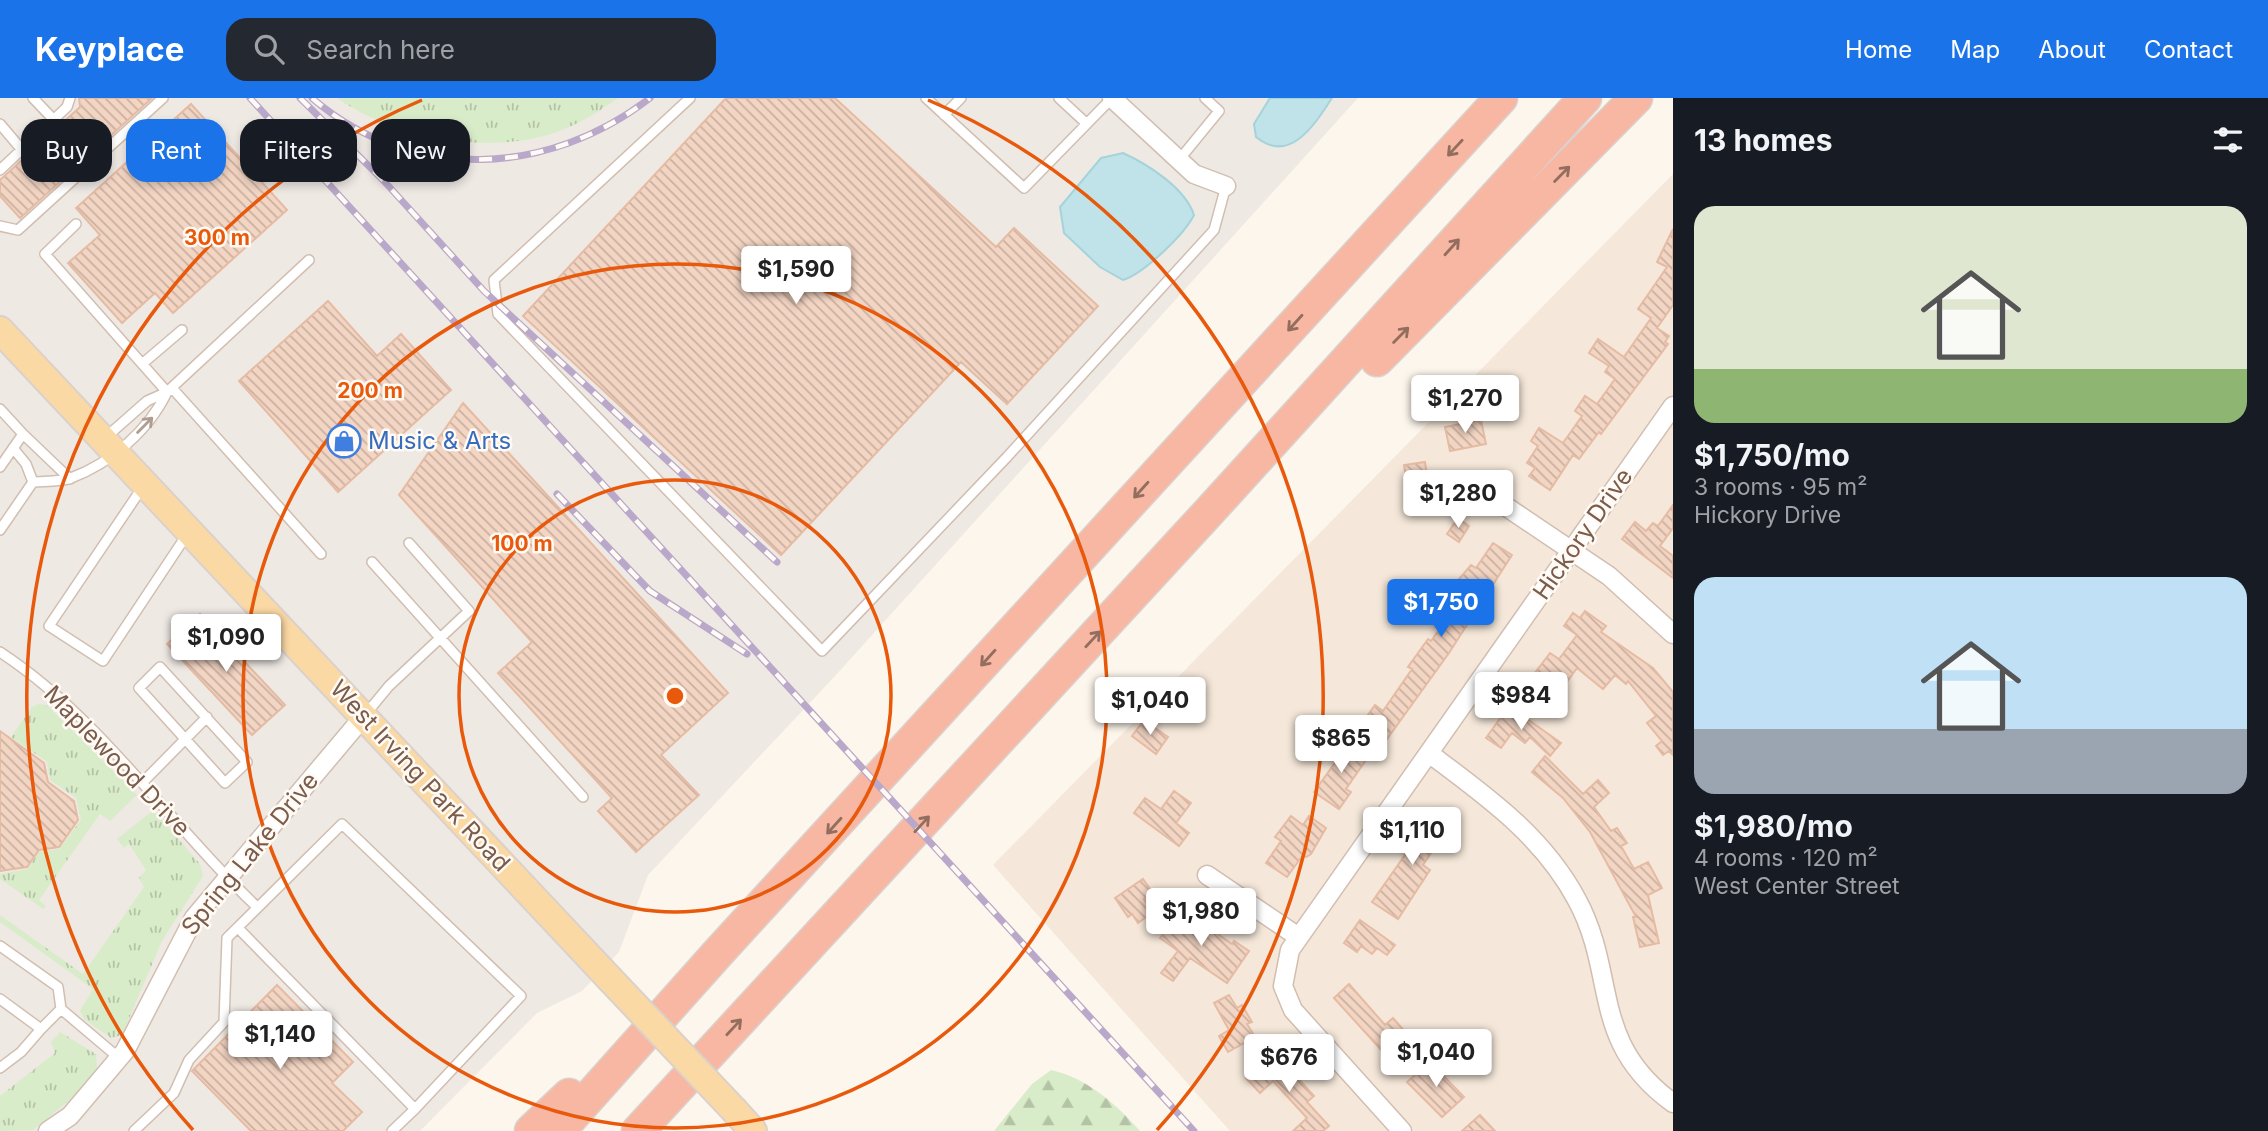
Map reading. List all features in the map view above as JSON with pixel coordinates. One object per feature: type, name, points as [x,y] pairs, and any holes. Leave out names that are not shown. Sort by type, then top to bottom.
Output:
[{"type":"highway","points":[[559,1131],[1501,98]]},
{"type":"highway","points":[[638,1131],[1207,514],[1585,98]]},
{"type":"highway","points":[[1207,514],[1354,383],[1636,98]]},
{"type":"highway","points":[[531,1131],[718,954]]},
{"type":"main road","name":"West Irving Park Road","points":[[0,330],[753,1131]]},
{"type":"street","points":[[1112,98],[1194,174],[1226,186]]},
{"type":"street","name":"Hickory Drive","points":[[1402,1131],[1293,1010],[1283,986],[1283,977],[1297,936],[1430,754],[1673,405]]},
{"type":"street","points":[[1480,489],[1609,576],[1673,634]]},
{"type":"street","name":"Spring Lake Drive","points":[[48,1131],[70,1116],[119,1058],[132,1039],[194,918],[364,716]]},
{"type":"street","points":[[1430,754],[1509,813],[1552,862],[1582,911],[1593,942],[1615,1035],[1628,1058],[1673,1102]]},
{"type":"street","points":[[1207,875],[1297,936]]},
{"type":"lane","points":[[33,98],[53,119]]},
{"type":"lane","points":[[55,119],[68,107],[70,98]]},
{"type":"lane","points":[[0,226],[18,230],[163,98]]},
{"type":"lane","points":[[690,98],[494,280],[498,314],[822,651],[1007,457],[1214,230],[1226,186]]},
{"type":"lane","points":[[926,98],[1024,188],[1112,98]]},
{"type":"lane","points":[[944,115],[961,98]]},
{"type":"lane","points":[[1059,98],[1087,124]]},
{"type":"lane","points":[[1179,160],[1219,111],[1205,98]]},
{"type":"lane","points":[[0,124],[21,149]]},
{"type":"lane","points":[[0,170],[21,151]]},
{"type":"lane","points":[[76,224],[45,254],[142,364],[170,390],[321,554]]},
{"type":"lane","points":[[110,447],[147,401],[170,390],[309,260]]},
{"type":"lane","points":[[142,364],[182,330]]},
{"type":"lane","points":[[33,482],[69,479],[158,412],[170,390]]},
{"type":"lane","points":[[0,409],[69,479]]},
{"type":"lane","points":[[0,467],[23,434]]},
{"type":"lane","points":[[13,448],[26,464],[33,482]]},
{"type":"lane","points":[[0,530],[33,482]]},
{"type":"lane","points":[[145,484],[49,626],[103,661],[190,531]]},
{"type":"lane","points":[[364,716],[389,686],[442,640],[469,611],[409,542]]},
{"type":"lane","points":[[372,562],[583,797]]},
{"type":"lane","name":"Maplewood Drive","points":[[0,652],[58,697],[143,782],[226,878],[257,907]]},
{"type":"lane","points":[[160,667],[207,717],[247,762],[225,783],[139,688],[160,667]]},
{"type":"lane","points":[[143,782],[207,717]]},
{"type":"lane","points":[[134,1131],[174,1093],[189,1060],[224,1021],[227,938],[342,824],[521,996],[392,1131]]},
{"type":"lane","points":[[238,928],[415,1109]]},
{"type":"lane","points":[[0,946],[58,987],[61,1009],[119,1058]]},
{"type":"lane","points":[[0,999],[41,1029]]},
{"type":"lane","points":[[0,1068],[21,1052],[61,1009]]},
{"type":"shaded area","points":[[0,98],[1358,98],[835,676],[648,875],[619,952],[582,991],[537,1013],[420,1131],[0,1131]]},
{"type":"shaded area","points":[[1673,174],[1673,1131],[1230,1131],[993,865]]},
{"type":"green space","points":[[337,98],[618,98],[567,128],[540,137],[510,142],[470,142],[470,119],[375,119]]},
{"type":"green space","points":[[38,704],[47,705],[137,795],[110,821],[100,814],[39,900],[46,906],[43,909],[0,879],[0,874],[27,869],[39,852],[59,849],[81,820],[76,798],[50,780],[47,762],[11,737],[32,707]]},
{"type":"green space","points":[[151,812],[157,814],[200,864],[203,876],[162,941],[122,1035],[111,1038],[84,1019],[80,1011],[93,989],[0,922],[0,915],[83,974],[144,887],[139,878],[146,870],[129,844],[124,848],[117,839]]},
{"type":"green space","points":[[60,1032],[96,1054],[97,1069],[72,1098],[33,1130],[0,1131],[0,1096],[55,1053],[51,1042]]},
{"type":"green space","points":[[1051,1070],[1077,1079],[1100,1093],[1140,1131],[994,1131],[1032,1084]]},
{"type":"water","points":[[1270,98],[1332,98],[1318,119],[1300,138],[1291,144],[1280,146],[1268,144],[1256,137],[1254,124]]},
{"type":"water","points":[[1123,153],[1155,171],[1174,187],[1194,215],[1162,253],[1123,280],[1100,267],[1064,233],[1060,207],[1101,158]]},
{"type":"building","points":[[79,98],[152,98],[112,134],[112,119],[67,119],[80,107]]},
{"type":"building","points":[[726,98],[835,98],[996,247],[1014,228],[1098,306],[1007,404],[961,362],[781,555],[523,316]]},
{"type":"building","points":[[191,104],[205,119],[174,119]]},
{"type":"building","points":[[226,143],[240,158],[240,182],[262,182],[287,210],[173,313],[155,293],[122,323],[68,263],[100,235],[76,208],[105,182],[112,182],[112,175],[126,163],[126,182],[226,182]]},
{"type":"building","points":[[21,161],[21,182],[60,182],[20,218],[0,196],[0,180]]},
{"type":"building","points":[[1673,229],[1673,305],[1657,328],[1669,336],[1665,342],[1668,344],[1601,434],[1599,432],[1579,459],[1573,455],[1550,490],[1529,476],[1535,468],[1527,463],[1538,446],[1531,441],[1539,428],[1563,443],[1582,416],[1575,411],[1585,396],[1597,404],[1615,379],[1605,372],[1609,366],[1589,353],[1598,339],[1624,357],[1651,318],[1638,309],[1667,267],[1657,262]]},
{"type":"building","name":"Music & Arts","points":[[328,301],[377,356],[401,334],[451,390],[338,492],[239,381]]},
{"type":"building","points":[[463,403],[728,693],[661,755],[699,795],[636,852],[598,811],[612,798],[498,673],[532,642],[399,495]]},
{"type":"building","points":[[1481,420],[1486,444],[1450,451],[1445,427]]},
{"type":"building","points":[[1425,462],[1428,483],[1438,482],[1440,496],[1410,501],[1404,465]]},
{"type":"building","points":[[1673,505],[1673,528],[1660,546],[1673,556],[1673,578],[1622,539],[1635,522],[1646,531],[1653,523],[1658,526]]},
{"type":"building","points":[[1458,518],[1469,526],[1459,542],[1447,534]]},
{"type":"building","points":[[1493,543],[1512,555],[1449,653],[1387,739],[1363,722],[1375,705],[1383,711],[1412,669],[1408,667],[1428,639],[1431,641],[1460,600],[1448,592],[1471,565],[1476,568]]},
{"type":"building","points":[[1585,611],[1606,626],[1601,632],[1653,668],[1673,692],[1673,755],[1669,751],[1663,755],[1656,746],[1662,741],[1647,723],[1656,716],[1628,681],[1626,684],[1615,675],[1603,689],[1577,668],[1561,690],[1551,682],[1543,693],[1528,682],[1550,653],[1559,659],[1577,635],[1564,626],[1573,613],[1580,618]]},
{"type":"building","points":[[200,614],[285,705],[252,735],[167,644]]},
{"type":"building","points":[[1509,706],[1561,743],[1550,756],[1530,737],[1525,743],[1512,733],[1501,748],[1486,738]]},
{"type":"building","points":[[1144,720],[1168,737],[1156,754],[1132,736]]},
{"type":"building","points":[[0,731],[44,763],[48,782],[74,801],[78,820],[59,847],[39,850],[27,867],[0,871]]},
{"type":"building","points":[[1344,740],[1368,757],[1346,789],[1351,792],[1339,809],[1314,792],[1337,760],[1332,757]]},
{"type":"building","points":[[1545,756],[1583,794],[1598,780],[1609,793],[1594,807],[1611,831],[1617,828],[1627,843],[1621,846],[1634,869],[1648,862],[1662,888],[1648,895],[1659,943],[1640,947],[1633,917],[1636,917],[1590,832],[1563,798],[1532,772]]},
{"type":"building","points":[[1174,791],[1191,803],[1176,823],[1189,833],[1179,846],[1134,813],[1145,798],[1161,809]]},
{"type":"building","points":[[1438,808],[1454,819],[1423,865],[1430,870],[1398,919],[1372,902]]},
{"type":"building","points":[[1291,816],[1303,825],[1309,816],[1326,828],[1311,854],[1306,857],[1303,855],[1287,877],[1266,863],[1281,841],[1275,837]]},
{"type":"building","points":[[1143,879],[1153,893],[1144,899],[1153,912],[1138,923],[1132,914],[1128,917],[1115,898]]},
{"type":"building","points":[[1181,908],[1232,944],[1234,941],[1249,951],[1227,983],[1190,958],[1173,981],[1161,973],[1178,951],[1160,938]]},
{"type":"building","points":[[1360,920],[1395,945],[1387,955],[1377,948],[1372,954],[1361,946],[1357,952],[1344,943]]},
{"type":"building","points":[[1349,984],[1385,1025],[1393,1018],[1406,1033],[1384,1053],[1334,998]]},
{"type":"building","points":[[277,985],[353,1062],[332,1083],[362,1112],[343,1131],[251,1131],[192,1071]]},
{"type":"building","points":[[1229,995],[1237,1008],[1242,1005],[1252,1022],[1247,1024],[1255,1037],[1228,1052],[1219,1036],[1229,1030],[1214,1003]]},
{"type":"building","points":[[1269,1058],[1287,1079],[1293,1073],[1314,1096],[1307,1102],[1329,1126],[1323,1131],[1293,1131],[1307,1118],[1273,1081],[1260,1093],[1246,1078]]},
{"type":"building","points":[[1430,1062],[1464,1097],[1442,1117],[1407,1082]]},
{"type":"building","points":[[1480,1115],[1495,1131],[1462,1131]]},
{"type":"railway","points":[[250,98],[1194,1131]]},
{"type":"railway","points":[[300,98],[383,180],[484,291],[777,562]]},
{"type":"railway","points":[[312,98],[351,126],[393,145],[436,156],[481,160],[525,155],[569,143],[611,124],[650,98]]},
{"type":"railway","points":[[557,494],[650,591],[747,654]]},
{"type":"place","name":"Music & Arts","points":[[344,441]]}]
